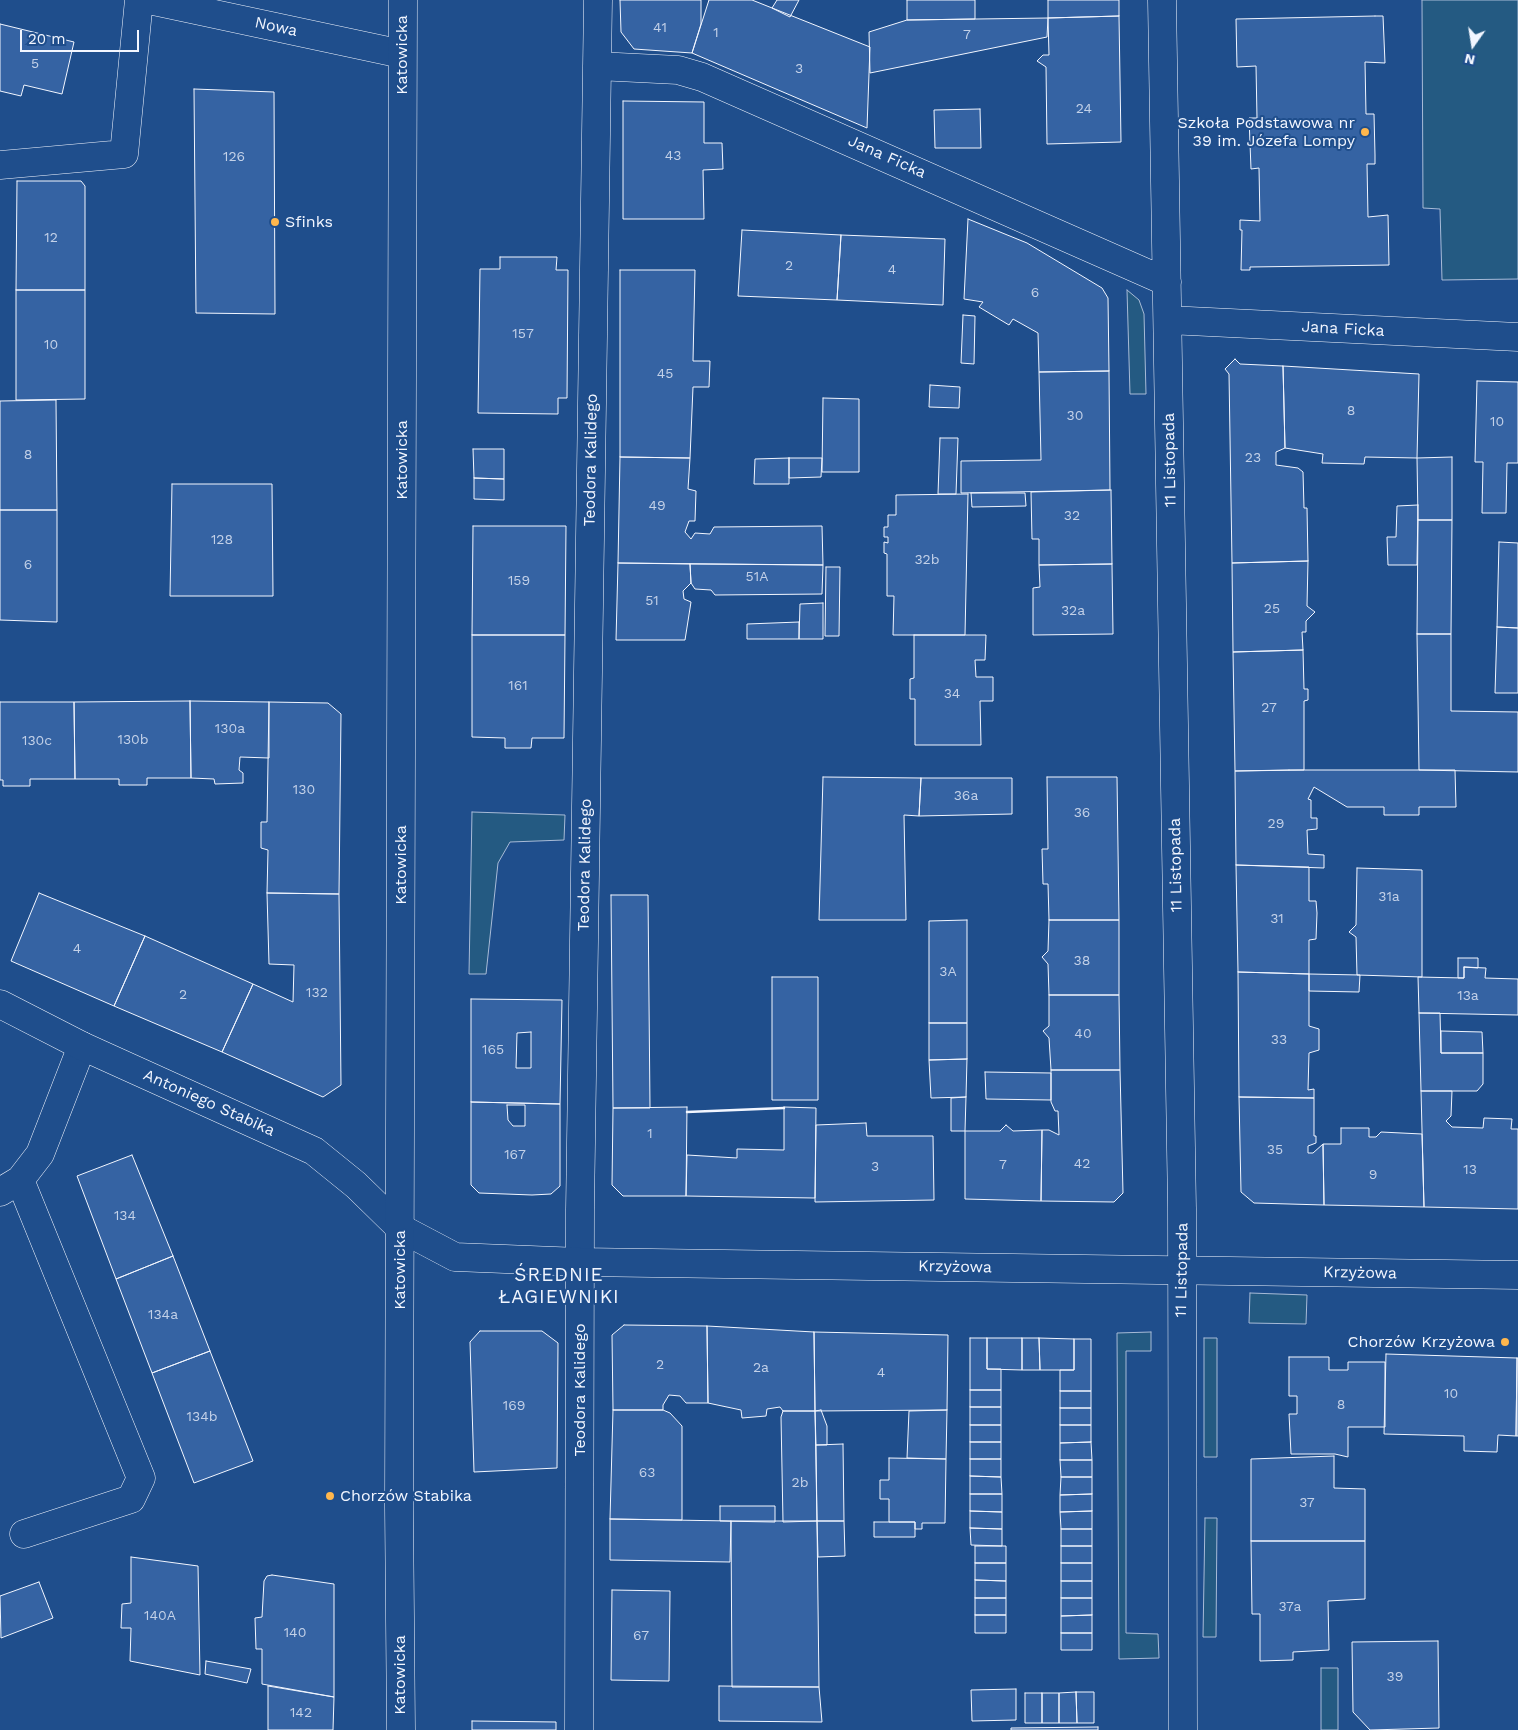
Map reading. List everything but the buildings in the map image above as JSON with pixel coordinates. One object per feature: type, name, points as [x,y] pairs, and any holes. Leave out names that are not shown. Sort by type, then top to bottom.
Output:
[{"type":"street","points":[[0,165],[124,154],[138,0]]},
{"type":"street","name":"Nowa","points":[[149,0],[402,54]]},
{"type":"street","name":"Katowicka","points":[[401,1730],[402,0]]},
{"type":"street","name":"Teodora Kalidego","points":[[579,1730],[580,1262],[598,0]]},
{"type":"street","name":"11 Listopada","points":[[1162,0],[1182,1270],[1183,1730]]},
{"type":"street","name":"Jana Ficka","points":[[597,66],[678,70],[702,77],[1167,282]]},
{"type":"street","name":"Jana Ficka","points":[[1168,320],[1518,337]]},
{"type":"street","name":"Antoniego Stabika","points":[[0,1004],[82,1046],[314,1150],[356,1185],[400,1228]]},
{"type":"street","points":[[24,1534],[131,1499],[141,1478],[10,1186],[40,1154],[82,1046]]},
{"type":"street","name":"Krzyżowa","points":[[400,1228],[455,1258],[580,1262],[1518,1275]]},
{"type":"shaded area","points":[[1422,0],[1518,0],[1518,279],[1442,280],[1440,209],[1423,208]]},
{"type":"shaded area","points":[[1127,290],[1139,300],[1144,314],[1146,394],[1130,394]]},
{"type":"shaded area","points":[[472,812],[565,815],[564,840],[510,842],[498,863],[486,974],[469,974]]},
{"type":"shaded area","points":[[1250,1293],[1307,1295],[1306,1324],[1249,1323]]},
{"type":"shaded area","points":[[1151,1332],[1151,1351],[1126,1351],[1126,1633],[1158,1634],[1159,1658],[1119,1659],[1117,1333]]},
{"type":"shaded area","points":[[1204,1338],[1217,1338],[1217,1457],[1204,1457]]},
{"type":"shaded area","points":[[1205,1518],[1217,1518],[1216,1637],[1203,1637]]},
{"type":"shaded area","points":[[1321,1668],[1338,1668],[1338,1730],[1321,1730]]},
{"type":"wall","points":[[687,1112],[784,1108]]},
{"type":"place","name":"Szkoła Podstawowa nr 39 im. Józefa Lompy","points":[[1365,132]]},
{"type":"place","name":"Sfinks","points":[[275,222]]},
{"type":"place","name":"Chorzów Krzyżowa","points":[[1505,1342]]},
{"type":"place","name":"Chorzów Stabika","points":[[330,1496]]},
{"type":"district","name":"ŚREDNIE ŁAGIEWNIKI","points":[[559,1286]]}]
